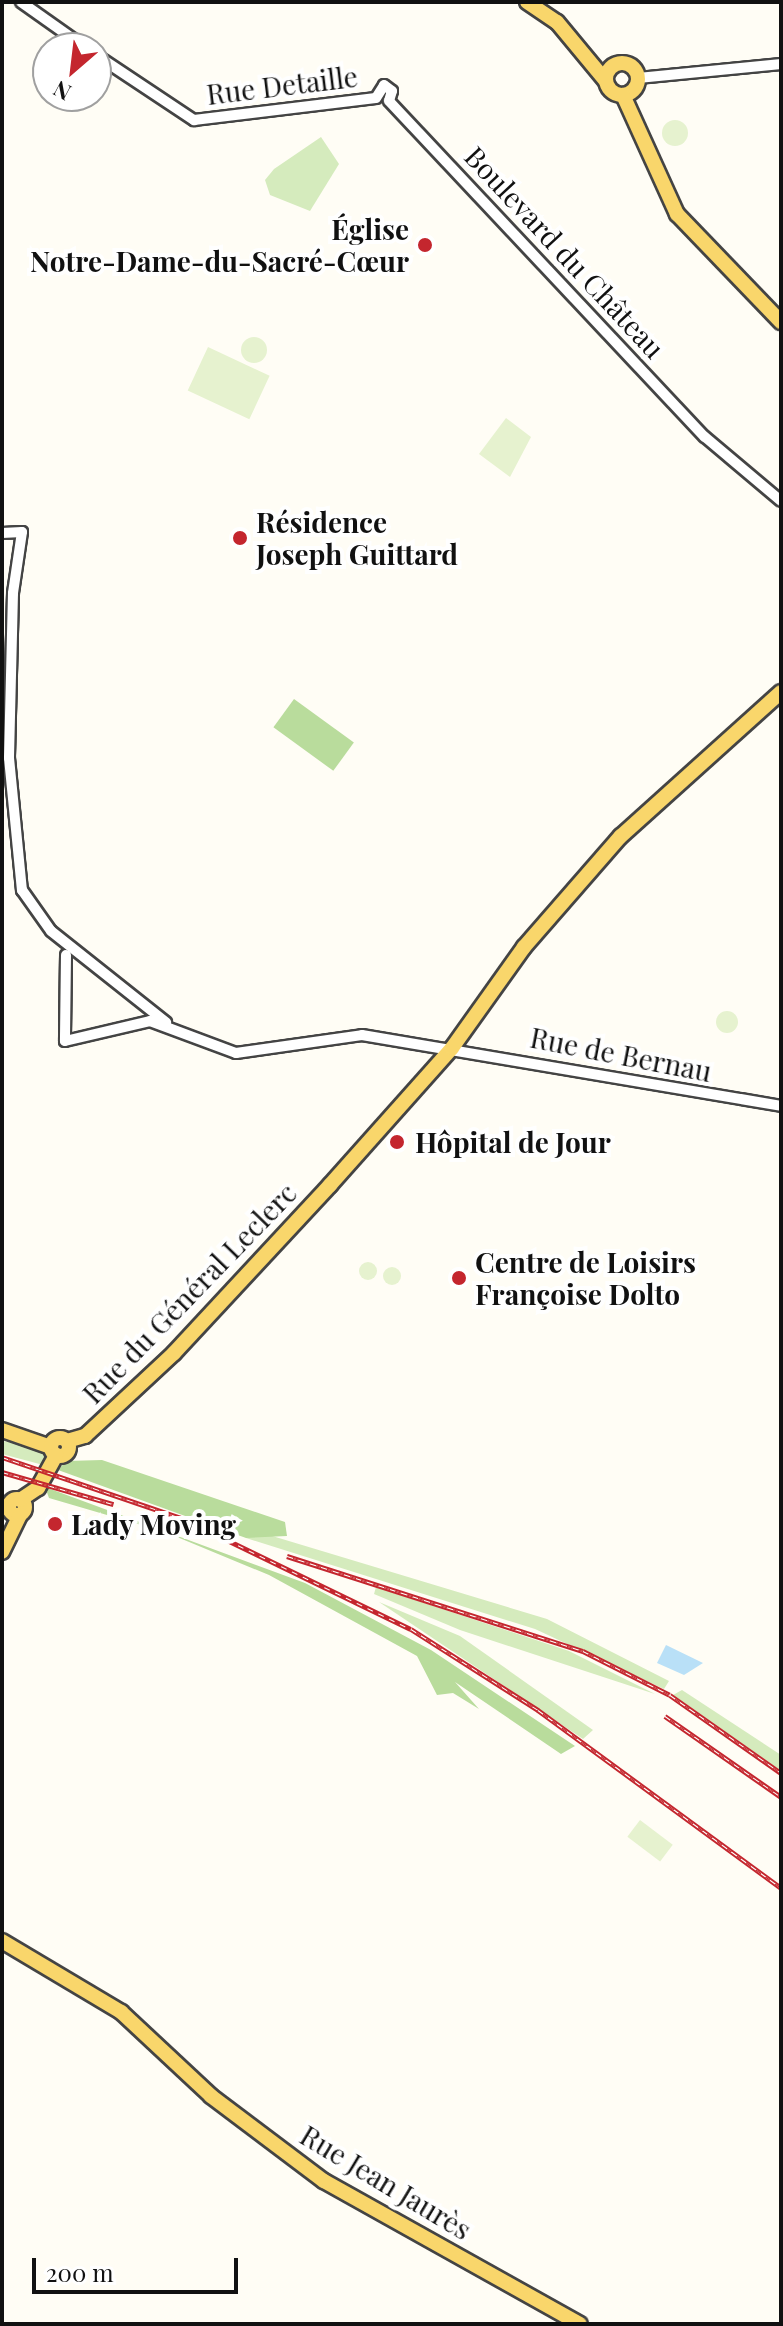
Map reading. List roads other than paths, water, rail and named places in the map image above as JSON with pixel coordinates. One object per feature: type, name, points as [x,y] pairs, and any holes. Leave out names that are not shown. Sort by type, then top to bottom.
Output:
[{"type":"main road","points":[[538,3],[608,73],[623,95],[677,214],[781,322]]},
{"type":"main road","points":[[608,73],[628,64],[638,78],[623,95]]},
{"type":"main road","name":"Rue du Général Leclerc","points":[[56,1445],[85,1436],[174,1353],[408,1098],[493,988],[621,836],[781,692]]},
{"type":"main road","points":[[2,1430],[56,1445],[38,1488],[19,1509],[6,1546]]},
{"type":"main road","name":"Rue Jean Jaurès","points":[[2,1941],[143,2032],[214,2099],[324,2181],[580,2324]]},
{"type":"street","points":[[21,2],[63,32]]},
{"type":"street","points":[[638,78],[781,64]]},
{"type":"street","name":"Rue Detaille","points":[[112,66],[194,120],[376,98],[389,101]]},
{"type":"street","name":"Boulevard du Château","points":[[389,101],[705,437],[781,501]]},
{"type":"street","name":"Rue de Bernau","points":[[2,533],[22,532],[13,593],[14,816],[25,899],[62,940],[151,1017],[236,1053],[266,1054],[353,1035],[450,1047],[781,1106]]},
{"type":"street","points":[[66,955],[65,1041],[151,1017]]},
{"type":"water","points":[[666,1645],[703,1663],[684,1675],[657,1663]]},
{"type":"railway","points":[[2,1457],[184,1519],[411,1629],[538,1710],[781,1888]]},
{"type":"railway","points":[[2,1472],[113,1504]]},
{"type":"railway","points":[[287,1556],[583,1651],[670,1695],[781,1773]]},
{"type":"railway","points":[[665,1716],[781,1797]]},
{"type":"place","name":"Église Notre-Dame-du-Sacré-Cœur","points":[[425,245]]},
{"type":"place","name":"Résidence Joseph Guittard","points":[[240,538]]},
{"type":"place","name":"Hôpital de Jour","points":[[397,1142]]},
{"type":"place","name":"Centre de Loisirs Françoise Dolto","points":[[459,1278]]},
{"type":"place","name":"Lady Moving","points":[[55,1524]]}]
